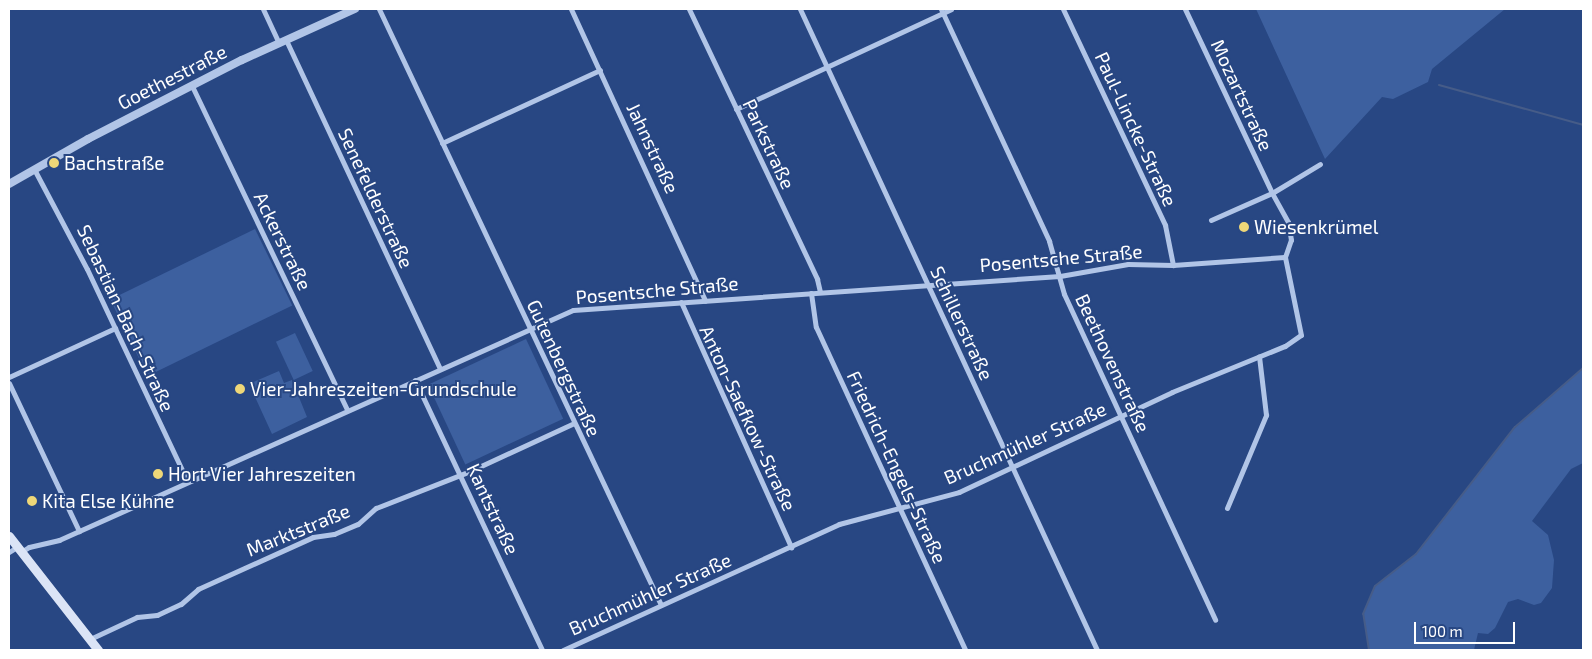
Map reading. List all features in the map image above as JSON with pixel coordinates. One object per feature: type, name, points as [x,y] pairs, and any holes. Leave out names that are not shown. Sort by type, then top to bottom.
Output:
[{"type":"main road","points":[[9,536],[98,650]]},
{"type":"street","name":"Senefelderstraße","points":[[264,9],[283,41],[440,369]]},
{"type":"street","name":"Goethestraße","points":[[9,184],[192,86],[283,41],[355,9]]},
{"type":"street","name":"Gutenbergstraße","points":[[380,9],[661,605]]},
{"type":"street","name":"Jahnstraße","points":[[571,9],[706,300]]},
{"type":"street","name":"Parkstraße","points":[[689,9],[817,280],[820,292]]},
{"type":"street","name":"Schillerstraße","points":[[800,9],[1097,650]]},
{"type":"street","points":[[736,109],[941,11],[951,9]]},
{"type":"street","name":"Paul-Lincke-Straße","points":[[1063,9],[1164,225],[1172,265]]},
{"type":"street","name":"Mozartstraße","points":[[1185,9],[1272,193]]},
{"type":"street","name":"Beethovenstraße","points":[[941,11],[1049,241],[1064,294],[1215,620]]},
{"type":"street","points":[[442,143],[600,70]]},
{"type":"street","name":"Ackerstraße","points":[[192,86],[347,410]]},
{"type":"street","points":[[1211,220],[1272,193],[1320,164]]},
{"type":"street","name":"Sebastian-Bach-Straße","points":[[34,169],[68,230],[187,481]]},
{"type":"street","name":"Bruchmühler Straße","points":[[563,650],[844,523],[959,492],[1259,356],[1301,335],[1285,257],[1292,233],[1272,193]]},
{"type":"street","name":"Posentsche Straße","points":[[9,552],[79,531],[187,481],[573,310],[1060,276],[1128,264],[1172,265],[1285,257]]},
{"type":"street","name":"Friedrich-Engels-Straße","points":[[811,293],[816,327],[965,650]]},
{"type":"street","name":"Anton-Saefkow-Straße","points":[[681,302],[791,547]]},
{"type":"street","points":[[9,378],[115,328]]},
{"type":"street","points":[[1227,508],[1266,415],[1259,356]]},
{"type":"street","name":"Kantstraße","points":[[415,380],[542,650]]},
{"type":"street","points":[[9,382],[79,531]]},
{"type":"street","name":"Marktstraße","points":[[90,639],[136,617],[156,615],[186,601],[198,589],[313,537],[334,534],[358,524],[376,508],[461,475],[574,423]]},
{"type":"shaded area","points":[[1256,9],[1505,9],[1432,69],[1428,82],[1393,99],[1382,97],[1325,159]]},
{"type":"shaded area","points":[[255,229],[292,305],[148,376],[110,300]]},
{"type":"shaded area","points":[[295,333],[313,371],[294,380],[276,342]]},
{"type":"shaded area","points":[[526,339],[563,419],[465,464],[428,385]]},
{"type":"shaded area","points":[[1583,368],[1583,463],[1571,469],[1532,521],[1548,535],[1554,560],[1552,588],[1541,603],[1534,605],[1518,599],[1508,602],[1495,628],[1488,634],[1478,633],[1474,650],[1369,650],[1363,614],[1375,586],[1416,554],[1515,427]]},
{"type":"shaded area","points":[[279,371],[284,383],[292,380],[307,417],[272,434],[249,384]]},
{"type":"waterway","points":[[1439,85],[1583,125]]},
{"type":"waterway","points":[[1369,650],[1363,614],[1375,586],[1416,554],[1515,427],[1583,368]]},
{"type":"place","name":"Bachstraße","points":[[54,163]]},
{"type":"place","name":"Wiesenkrümel","points":[[1244,227]]},
{"type":"place","name":"Vier-Jahreszeiten-Grundschule","points":[[240,389]]},
{"type":"place","name":"Hort Vier Jahreszeiten","points":[[158,474]]},
{"type":"place","name":"Kita Else Kühne","points":[[32,501]]}]
